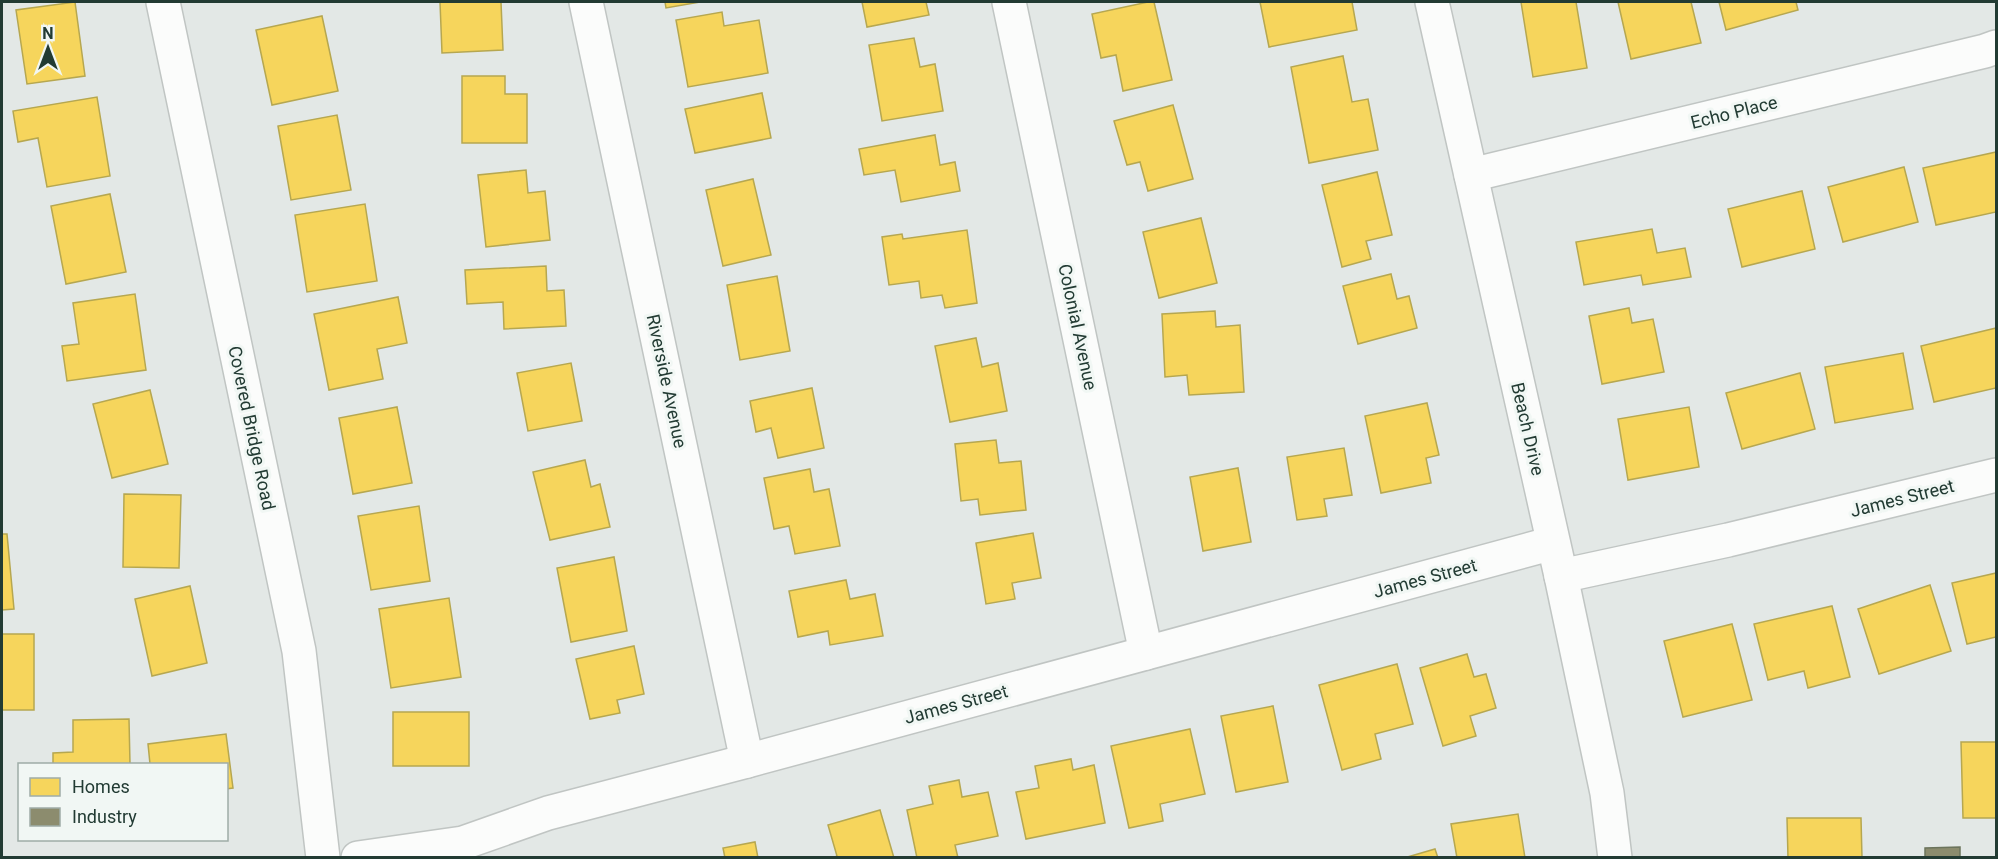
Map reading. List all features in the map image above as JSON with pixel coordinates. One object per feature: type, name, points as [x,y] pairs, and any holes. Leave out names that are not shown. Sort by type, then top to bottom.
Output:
[{"type":"street","name":"Covered Bridge Road","points":[[163,2],[299,651],[323,858]]},
{"type":"street","name":"Riverside Avenue","points":[[586,2],[747,761]]},
{"type":"street","name":"Colonial Avenue","points":[[1009,2],[1146,653]]},
{"type":"street","name":"Beach Drive","points":[[1432,2],[1561,576],[1607,793],[1615,858]]},
{"type":"street","name":"Echo Place","points":[[1472,175],[1996,47]]},
{"type":"street","name":"James Street","points":[[1561,576],[1728,540],[1996,475]]},
{"type":"street","name":"James Street","points":[[358,858],[463,843],[548,813],[1553,543]]},
{"type":"building: Homes","points":[[75,2],[85,76],[27,84],[16,10]]},
{"type":"building: Homes","points":[[440,2],[501,2],[503,50],[442,53]]},
{"type":"building: Homes","points":[[665,2],[700,2],[666,8]]},
{"type":"building: Homes","points":[[862,2],[926,2],[929,15],[867,27]]},
{"type":"building: Homes","points":[[1154,2],[1172,80],[1123,91],[1116,55],[1101,58],[1092,14]]},
{"type":"building: Homes","points":[[1260,2],[1352,2],[1357,30],[1269,47]]},
{"type":"building: Homes","points":[[1521,2],[1576,2],[1587,68],[1533,77]]},
{"type":"building: Homes","points":[[1618,2],[1691,2],[1701,43],[1631,59]]},
{"type":"building: Homes","points":[[1719,2],[1796,2],[1798,10],[1726,30]]},
{"type":"building: Homes","points":[[722,12],[724,26],[759,20],[768,73],[688,87],[676,20]]},
{"type":"building: Homes","points":[[322,16],[338,91],[272,105],[256,30]]},
{"type":"building: Homes","points":[[914,38],[920,67],[935,64],[943,111],[882,121],[869,45]]},
{"type":"building: Homes","points":[[1343,56],[1352,102],[1368,99],[1378,150],[1309,163],[1291,67]]},
{"type":"building: Homes","points":[[462,76],[505,76],[505,94],[527,94],[527,143],[462,143]]},
{"type":"building: Homes","points":[[762,93],[771,138],[695,153],[685,109]]},
{"type":"building: Homes","points":[[97,97],[110,176],[47,187],[38,138],[18,142],[13,111]]},
{"type":"building: Homes","points":[[1173,105],[1193,179],[1148,191],[1140,162],[1127,165],[1114,121]]},
{"type":"building: Homes","points":[[337,115],[351,190],[291,200],[278,126]]},
{"type":"building: Homes","points":[[935,135],[940,165],[955,162],[960,191],[901,202],[895,170],[864,175],[859,149]]},
{"type":"building: Homes","points":[[1996,152],[1996,212],[1936,225],[1923,168]]},
{"type":"building: Homes","points":[[1904,167],[1918,222],[1843,242],[1828,187]]},
{"type":"building: Homes","points":[[526,170],[528,193],[545,191],[550,240],[486,247],[478,175]]},
{"type":"building: Homes","points":[[1377,172],[1392,235],[1366,241],[1371,259],[1342,267],[1322,185]]},
{"type":"building: Homes","points":[[753,179],[771,255],[723,266],[706,190]]},
{"type":"building: Homes","points":[[1802,191],[1815,249],[1742,267],[1728,209]]},
{"type":"building: Homes","points":[[110,194],[126,272],[66,284],[51,206]]},
{"type":"building: Homes","points":[[365,204],[377,281],[307,292],[295,215]]},
{"type":"building: Homes","points":[[1201,218],[1217,283],[1159,298],[1143,232]]},
{"type":"building: Homes","points":[[1652,229],[1657,253],[1685,248],[1691,277],[1643,285],[1641,275],[1584,285],[1576,242]]},
{"type":"building: Homes","points":[[967,230],[977,303],[945,308],[942,295],[921,298],[919,281],[889,285],[882,237],[902,234],[903,239]]},
{"type":"building: Homes","points":[[546,266],[547,291],[564,290],[566,326],[504,329],[503,302],[467,304],[465,270]]},
{"type":"building: Homes","points":[[1391,274],[1397,299],[1409,296],[1417,328],[1358,344],[1343,286]]},
{"type":"building: Homes","points":[[777,276],[790,351],[740,360],[727,285]]},
{"type":"building: Homes","points":[[135,294],[146,370],[67,381],[62,346],[79,344],[73,303]]},
{"type":"building: Homes","points":[[398,297],[407,343],[377,349],[383,379],[329,390],[314,314]]},
{"type":"building: Homes","points":[[1629,308],[1632,323],[1653,319],[1664,372],[1602,384],[1589,316]]},
{"type":"building: Homes","points":[[1215,311],[1216,327],[1240,325],[1244,392],[1189,395],[1187,375],[1165,377],[1162,314]]},
{"type":"building: Homes","points":[[1996,328],[1996,388],[1934,402],[1921,346]]},
{"type":"building: Homes","points":[[976,338],[982,367],[998,363],[1007,411],[950,422],[935,346]]},
{"type":"building: Homes","points":[[1903,353],[1913,409],[1835,423],[1825,367]]},
{"type":"building: Homes","points":[[571,363],[582,421],[528,431],[517,373]]},
{"type":"building: Homes","points":[[1800,373],[1815,429],[1742,449],[1726,393]]},
{"type":"building: Homes","points":[[812,388],[824,448],[778,458],[771,428],[756,432],[750,401]]},
{"type":"building: Homes","points":[[150,390],[168,464],[112,478],[93,404]]},
{"type":"building: Homes","points":[[1427,403],[1439,455],[1426,458],[1431,483],[1381,493],[1365,416]]},
{"type":"building: Homes","points":[[397,407],[412,483],[353,494],[339,418]]},
{"type":"building: Homes","points":[[1689,407],[1699,467],[1628,480],[1618,419]]},
{"type":"building: Homes","points":[[996,440],[999,463],[1021,461],[1026,510],[980,515],[978,499],[961,501],[955,444]]},
{"type":"building: Homes","points":[[1344,448],[1352,495],[1324,499],[1327,516],[1297,520],[1287,457]]},
{"type":"building: Homes","points":[[585,460],[591,487],[600,484],[610,527],[550,540],[533,472]]},
{"type":"building: Homes","points":[[1238,468],[1251,542],[1203,551],[1190,477]]},
{"type":"building: Homes","points":[[810,469],[814,492],[829,489],[840,546],[795,554],[789,526],[774,529],[764,478]]},
{"type":"building: Homes","points":[[124,494],[181,495],[179,568],[123,567]]},
{"type":"building: Homes","points":[[419,506],[430,581],[371,590],[358,516]]},
{"type":"building: Homes","points":[[1033,533],[1041,578],[1012,583],[1015,599],[986,604],[976,543]]},
{"type":"building: Homes","points":[[2,534],[7,534],[14,609],[2,610]]},
{"type":"building: Homes","points":[[614,557],[627,631],[571,642],[557,568]]},
{"type":"building: Homes","points":[[1996,573],[1996,637],[1967,644],[1952,583]]},
{"type":"building: Homes","points":[[846,580],[850,599],[875,594],[883,636],[830,645],[828,631],[798,637],[789,591]]},
{"type":"building: Homes","points":[[1930,585],[1951,651],[1879,674],[1858,609]]},
{"type":"building: Homes","points":[[190,586],[207,663],[152,676],[135,599]]},
{"type":"building: Homes","points":[[449,598],[461,677],[391,688],[379,609]]},
{"type":"building: Homes","points":[[1832,606],[1850,677],[1808,688],[1804,671],[1768,680],[1754,624]]},
{"type":"building: Homes","points":[[1732,624],[1752,700],[1683,717],[1664,641]]},
{"type":"building: Homes","points":[[2,634],[34,634],[34,710],[2,710]]},
{"type":"building: Homes","points":[[634,646],[644,694],[617,700],[620,713],[590,719],[576,659]]},
{"type":"building: Homes","points":[[1467,654],[1474,677],[1486,674],[1496,708],[1470,716],[1476,736],[1443,746],[1420,668]]},
{"type":"building: Homes","points":[[1397,664],[1413,724],[1375,734],[1381,759],[1342,770],[1319,685]]},
{"type":"building: Homes","points":[[1273,706],[1288,782],[1236,792],[1221,716]]},
{"type":"building: Homes","points":[[393,712],[469,712],[469,766],[393,766]]},
{"type":"building: Homes","points":[[129,719],[130,763],[53,763],[53,753],[73,752],[73,720]]},
{"type":"building: Homes","points":[[1190,729],[1205,794],[1160,804],[1163,821],[1129,828],[1111,746]]},
{"type":"building: Homes","points":[[226,734],[233,788],[228,789],[228,763],[150,763],[148,744]]},
{"type":"building: Homes","points":[[1961,742],[1996,742],[1996,818],[1963,818]]},
{"type":"building: Homes","points":[[1071,759],[1073,770],[1094,765],[1105,823],[1026,839],[1016,792],[1039,788],[1035,766]]},
{"type":"building: Homes","points":[[959,780],[962,797],[988,792],[998,836],[955,845],[958,858],[917,858],[907,810],[933,804],[929,786]]},
{"type":"building: Homes","points":[[880,810],[894,858],[833,858],[837,856],[828,825]]},
{"type":"building: Homes","points":[[1518,814],[1525,858],[1457,858],[1451,824]]},
{"type":"building: Homes","points":[[1787,818],[1861,818],[1862,858],[1788,858]]},
{"type":"building: Homes","points":[[755,842],[758,858],[725,858],[723,848]]},
{"type":"building: Homes","points":[[1435,849],[1438,858],[1404,858]]},
{"type":"building: Industry","points":[[1960,847],[1960,858],[1925,858],[1925,848]]}]
